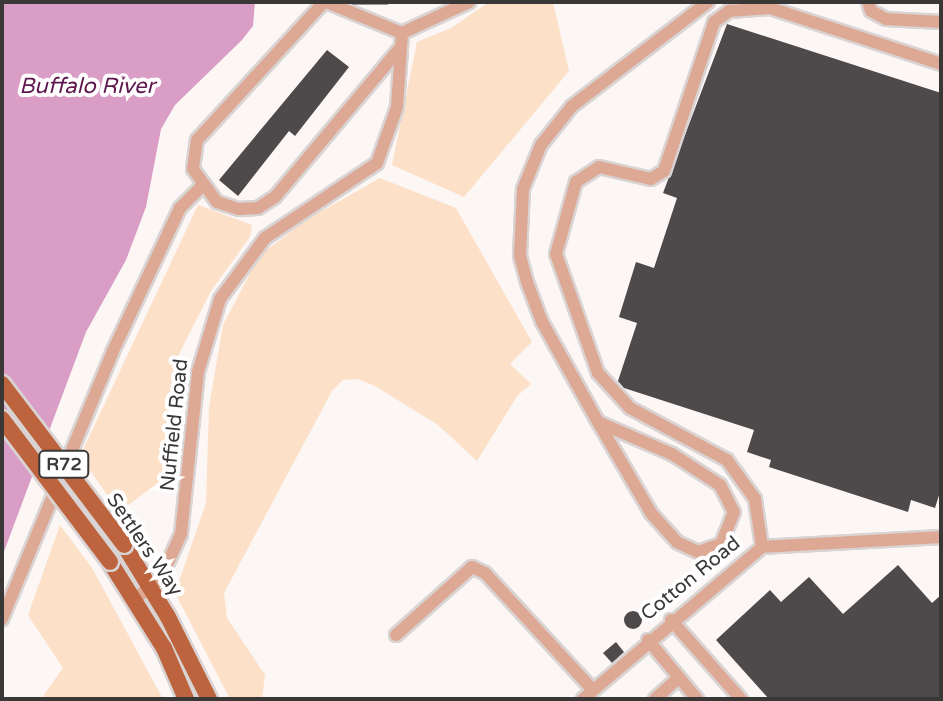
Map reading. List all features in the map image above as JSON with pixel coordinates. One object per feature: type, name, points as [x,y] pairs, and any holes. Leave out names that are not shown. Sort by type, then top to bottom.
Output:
[{"type":"main road","name":"Settlers Way","points":[[2,384],[124,545],[209,699]]},
{"type":"main road","name":"Settlers Way","points":[[2,419],[135,599],[186,699]]},
{"type":"street","points":[[401,47],[285,189],[266,204],[227,206],[201,187],[193,159],[204,128],[325,2],[366,22],[402,33],[469,2]]},
{"type":"street","points":[[598,422],[672,454],[720,485],[734,512],[721,544],[698,552],[677,542],[651,513],[598,422],[542,322],[520,255],[523,189],[541,145],[572,106],[708,2]]},
{"type":"street","points":[[868,2],[871,11],[886,19],[941,22]]},
{"type":"street","points":[[762,547],[755,499],[727,460],[630,408],[598,373],[556,254],[576,182],[592,169],[651,179],[664,171],[714,22],[729,11],[770,8],[941,64]]},
{"type":"street","name":"Nuffield Road","points":[[135,599],[151,589],[167,567],[185,517],[198,372],[220,299],[265,238],[377,163],[397,107],[402,33]]},
{"type":"street","points":[[2,619],[36,526],[112,353],[180,208],[201,187]]},
{"type":"street","name":"Cotton Road","points":[[588,695],[671,620],[762,547],[941,537]]},
{"type":"street","points":[[396,635],[472,567],[485,573],[588,695]]},
{"type":"street","points":[[671,620],[741,699]]},
{"type":"street","points":[[648,640],[697,699]]},
{"type":"street","points":[[655,699],[678,678]]},
{"type":"shaded area","points":[[489,2],[553,2],[569,71],[464,197],[392,165],[417,42],[451,28]]},
{"type":"shaded area","points":[[380,178],[456,208],[532,342],[510,364],[531,384],[517,396],[477,461],[438,425],[375,386],[358,379],[343,380],[332,391],[224,593],[227,618],[265,675],[262,699],[230,699],[175,593],[206,503],[209,407],[223,325],[259,256],[306,220]]},
{"type":"shaded area","points":[[198,205],[252,225],[250,237],[211,291],[179,354],[168,417],[166,477],[119,512],[80,456]]},
{"type":"shaded area","points":[[60,525],[92,568],[163,699],[41,699],[63,668],[28,615]]},
{"type":"water","name":"Buffalo River","points":[[2,2],[255,2],[253,26],[175,105],[161,129],[146,207],[126,260],[86,332],[2,557]]},
{"type":"building","points":[[727,24],[941,93],[941,489],[935,508],[911,500],[908,512],[769,467],[771,460],[747,452],[754,430],[624,388],[618,381],[637,323],[619,317],[636,262],[654,268],[677,198],[663,193]]},
{"type":"building","points":[[327,50],[349,67],[295,136],[289,131],[238,196],[219,180]]},
{"type":"building","points":[[898,565],[932,603],[941,595],[941,699],[769,699],[716,640],[770,590],[781,602],[809,577],[843,614]]},
{"type":"building","points":[[629,611],[637,611],[642,620],[640,627],[629,629],[624,624],[624,616]]},
{"type":"building","points":[[616,642],[624,652],[612,663],[603,653]]},
{"type":"railway","points":[[352,2],[388,2]]}]
